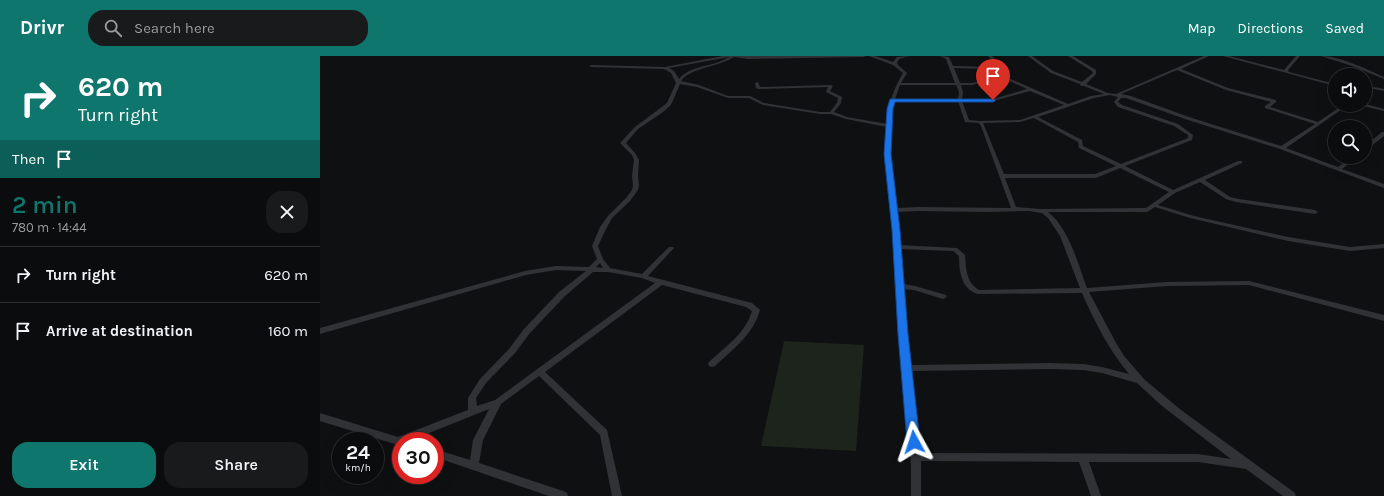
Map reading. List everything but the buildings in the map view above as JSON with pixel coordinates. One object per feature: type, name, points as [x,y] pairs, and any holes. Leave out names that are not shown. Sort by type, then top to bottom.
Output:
[{"type":"street","points":[[591,66],[665,68],[733,57],[864,56]]},
{"type":"street","points":[[871,56],[896,65],[904,73],[892,100],[888,154],[896,230],[899,286],[915,457],[916,496]]},
{"type":"street","points":[[896,65],[895,63],[898,58],[908,56]]},
{"type":"street","points":[[942,56],[948,58],[961,92],[960,101],[967,121],[980,122],[1020,121],[1093,97],[1121,94],[1207,56]]},
{"type":"street","points":[[990,56],[998,64],[994,68]]},
{"type":"street","points":[[1030,56],[1052,72],[1082,85],[1110,94],[1129,97],[1187,118],[1282,148],[1384,186]]},
{"type":"street","points":[[1070,56],[1094,70],[1095,73],[1082,85]]},
{"type":"street","points":[[1225,56],[1328,83]]},
{"type":"street","points":[[1288,73],[1286,70],[1298,56]]},
{"type":"street","points":[[1323,56],[1353,65],[1384,78]]},
{"type":"street","points":[[608,270],[600,259],[595,246],[607,221],[633,194],[636,186],[634,179],[638,168],[637,160],[634,154],[623,144],[635,129],[669,103],[671,96],[677,90],[678,82],[683,76],[733,57]]},
{"type":"street","points":[[951,67],[994,68],[1003,77],[1067,105]]},
{"type":"street","points":[[665,68],[672,72],[678,82],[698,86],[728,97],[750,98],[763,104],[812,112],[831,113],[846,118],[889,126]]},
{"type":"street","points":[[1178,69],[1227,89],[1274,102],[1267,107],[1318,123]]},
{"type":"street","points":[[898,84],[958,85],[972,84],[1003,77]]},
{"type":"street","points":[[757,83],[758,88],[831,86],[828,92],[840,97],[831,113]]},
{"type":"street","points":[[1372,89],[1384,90]]},
{"type":"street","points":[[892,100],[993,100],[1031,90]]},
{"type":"street","points":[[1003,176],[1096,176],[1190,139],[1191,135],[1176,125],[1120,106],[1116,102],[1120,97],[1129,97]]},
{"type":"street","points":[[1372,107],[1384,110]]},
{"type":"street","points":[[1282,148],[1335,112]]},
{"type":"street","points":[[1035,117],[1080,141],[1081,147],[1173,192]]},
{"type":"street","points":[[980,122],[984,126],[1014,210]]},
{"type":"street","points":[[1372,143],[1384,133]]},
{"type":"street","points":[[893,210],[1147,210],[1173,192],[1240,162]]},
{"type":"street","points":[[1338,169],[1345,164]]},
{"type":"street","points":[[1201,180],[1233,200],[1315,212]]},
{"type":"street","points":[[1153,205],[1192,217],[1288,239],[1350,249],[1384,246]]},
{"type":"street","points":[[1036,210],[1045,212],[1056,224],[1075,262],[1085,291],[1122,362],[1150,391],[1247,465],[1291,496]]},
{"type":"street","points":[[896,247],[955,250],[962,255],[964,274],[970,287],[978,292],[1085,291],[1167,284],[1249,283],[1384,318]]},
{"type":"street","points":[[644,276],[671,248]]},
{"type":"street","points":[[473,412],[472,398],[483,381],[512,351],[527,331],[562,294],[591,270],[600,259]]},
{"type":"street","points":[[320,331],[525,273],[556,268],[608,270],[644,276],[661,282],[750,305],[756,310],[755,317],[746,333],[712,364]]},
{"type":"street","points":[[424,432],[498,402],[661,282]]},
{"type":"street","points":[[899,286],[915,288],[943,297]]},
{"type":"street","points":[[907,368],[1084,367],[1102,370],[1139,380]]},
{"type":"street","points":[[539,371],[604,433],[617,496]]},
{"type":"street","points":[[474,465],[478,440],[498,402]]},
{"type":"street","points":[[320,417],[392,440]]},
{"type":"street","points":[[444,456],[563,496]]},
{"type":"street","points":[[915,457],[1198,458],[1247,465]]},
{"type":"street","points":[[1083,458],[1096,496]]},
{"type":"shaded area","points":[[784,341],[864,345],[856,451],[761,446]]},
{"type":"route","points":[[914,442],[903,334],[896,230],[890,185],[888,154],[890,109],[892,100],[993,100]]}]
